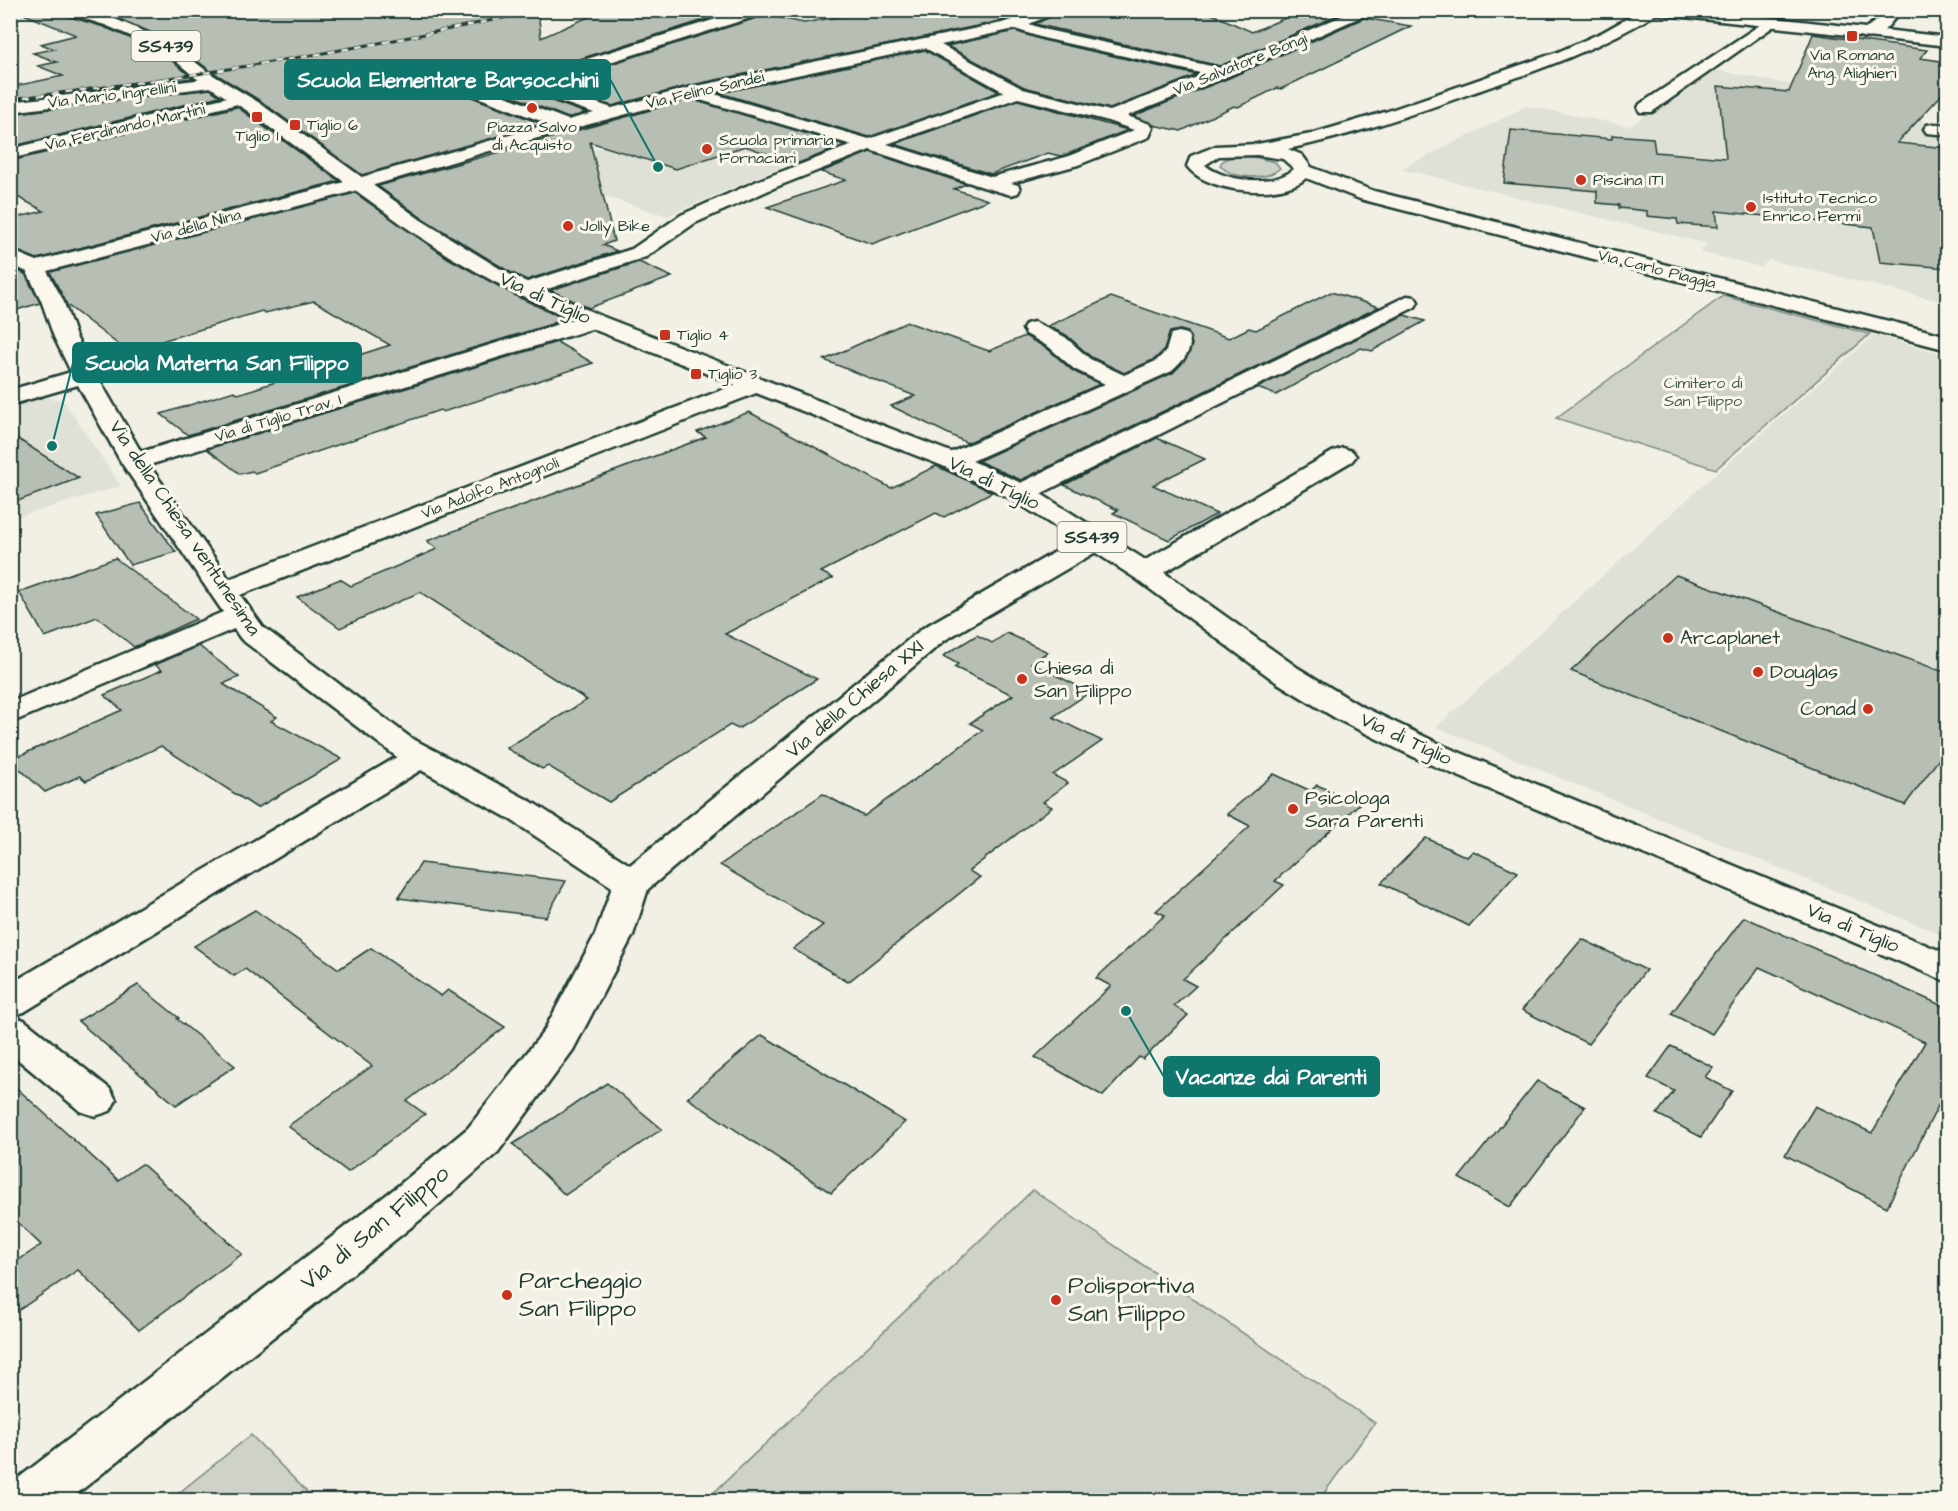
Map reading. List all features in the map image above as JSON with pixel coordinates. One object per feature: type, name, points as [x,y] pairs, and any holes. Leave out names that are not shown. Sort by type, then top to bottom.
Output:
[{"type":"street","name":"Via di Tiglio","points":[[70,10],[110,22],[163,44],[213,82],[456,252],[526,290],[593,321],[952,461],[1021,493],[1145,572],[1287,675],[1348,711],[1432,753],[1947,969]]},
{"type":"street","name":"Via di Tiglio","points":[[88,10],[110,22]]},
{"type":"street","points":[[487,95],[761,10]]},
{"type":"street","name":"Via Felino Sandei","points":[[357,182],[692,92],[1016,24],[1056,10]]},
{"type":"street","name":"Via Salvatore Bongi","points":[[1111,116],[1222,73],[1369,10]]},
{"type":"street","points":[[1654,10],[1947,42]]},
{"type":"street","points":[[1342,133],[1303,167],[1293,179],[1263,184],[1218,180],[1200,172],[1196,166],[1200,158],[1216,151],[1258,149],[1342,133],[1600,41],[1620,32],[1654,10],[1674,10]]},
{"type":"street","points":[[1695,10],[1736,20]]},
{"type":"street","points":[[1867,34],[1886,22],[1892,10]]},
{"type":"street","points":[[1646,108],[1769,23]]},
{"type":"street","points":[[1016,24],[1043,34],[1222,73]]},
{"type":"street","points":[[927,43],[1017,93],[1111,116],[1144,128],[1143,133],[1072,161],[990,183]]},
{"type":"street","points":[[378,91],[436,76],[566,125]]},
{"type":"street","name":"Via Mario Ingrellini","points":[[10,107],[213,82]]},
{"type":"street","points":[[524,84],[611,113]]},
{"type":"street","points":[[692,92],[1021,192]]},
{"type":"street","points":[[526,290],[639,253],[685,220],[802,168],[1017,93]]},
{"type":"street","name":"Via Ferdinando Martini","points":[[10,154],[240,99]]},
{"type":"street","name":"Via Carlo Piaggia","points":[[1258,149],[1287,155],[1332,183],[1366,195],[1947,343]]},
{"type":"street","name":"Via della Nina","points":[[34,268],[337,190],[357,182]]},
{"type":"street","name":"Via Carlo Piaggia","points":[[1263,184],[1366,195]]},
{"type":"street","points":[[10,256],[34,268]]},
{"type":"street","name":"Via della Chiesa ventunesima","points":[[34,268],[52,300],[65,337],[84,376],[134,462],[252,633],[399,745],[520,810],[632,883]]},
{"type":"street","points":[[1021,493],[1407,302]]},
{"type":"street","name":"Via di Tiglio Trav. I","points":[[134,462],[593,321]]},
{"type":"street","points":[[1034,329],[1057,342],[1082,364],[1124,384]]},
{"type":"street","points":[[952,461],[1164,366],[1174,357],[1180,344],[1179,339]]},
{"type":"street","points":[[10,398],[84,376]]},
{"type":"street","name":"Via Adolfo Antognoli","points":[[10,714],[232,604],[756,385]]},
{"type":"street","points":[[1145,572],[1343,456]]},
{"type":"street","name":"Via della Chiesa XXI","points":[[632,883],[934,634],[970,612],[1055,568],[1096,540]]},
{"type":"street","points":[[10,1002],[420,757]]},
{"type":"street","name":"Via di San Filippo","points":[[30,1500],[414,1199],[483,1140],[559,1040],[614,935],[632,883]]},
{"type":"street","points":[[10,1030],[95,1100]]},
{"type":"shaded area","name":"Istituto Tecnico Enrico Fermi","points":[[1715,70],[1918,109],[1929,134],[1947,136],[1947,303],[1770,260],[1761,267],[1700,252],[1707,244],[1401,169],[1527,106],[1629,126]]},
{"type":"shaded area","points":[[715,114],[791,163],[667,216],[522,171]]},
{"type":"shaded area","points":[[1874,335],[1947,355],[1947,937],[1436,727],[1693,494]]},
{"type":"shaded area","points":[[43,397],[63,400],[121,486],[11,519],[10,405]]},
{"type":"green space","points":[[1250,156],[1275,162],[1280,168],[1267,175],[1249,177],[1232,173],[1220,165],[1225,159]]},
{"type":"green space","name":"Cimitero di San Filippo","points":[[1723,296],[1870,334],[1716,469],[1556,418]]},
{"type":"green space","name":"Polisportiva San Filippo","points":[[1033,1190],[1375,1423],[1319,1500],[706,1500]]},
{"type":"green space","points":[[251,1435],[315,1500],[170,1500]]},
{"type":"building","points":[[21,10],[61,10],[64,15],[104,27],[160,51],[193,78],[10,100],[10,87],[63,76],[38,66],[57,62],[33,53],[54,49],[41,44],[76,35],[21,13]]},
{"type":"building","points":[[96,10],[538,10],[541,38],[604,10],[736,10],[487,88],[435,69],[371,86],[368,91],[379,98],[435,83],[542,124],[362,175],[259,100],[209,70],[172,41]]},
{"type":"building","points":[[875,10],[1032,10],[1001,21],[692,85],[612,106],[547,84],[766,15],[804,23]]},
{"type":"building","points":[[1065,10],[1203,10],[1252,32],[1304,10],[1341,14],[1220,66],[1035,24]]},
{"type":"building","points":[[1364,18],[1411,26],[1281,89],[1277,88],[1238,107],[1234,106],[1181,131],[1153,125],[1133,116],[1229,78]]},
{"type":"building","points":[[1015,31],[1043,40],[1197,75],[1110,109],[1024,87],[947,46]]},
{"type":"building","name":"Istituto Tecnico Enrico Fermi","points":[[1813,34],[1927,50],[1920,58],[1947,62],[1947,89],[1897,143],[1947,148],[1947,268],[1880,262],[1873,227],[1716,211],[1718,227],[1678,224],[1677,219],[1647,216],[1647,211],[1597,203],[1597,191],[1504,183],[1511,130],[1612,139],[1612,135],[1653,138],[1655,152],[1726,158],[1718,86],[1789,92]]},
{"type":"building","points":[[925,50],[999,92],[869,137],[720,93]]},
{"type":"building","points":[[210,89],[220,96],[10,147],[10,114]]},
{"type":"building","points":[[523,91],[586,113],[568,118],[510,95]]},
{"type":"building","points":[[690,99],[845,145],[796,164],[745,146],[676,169],[590,142],[614,241],[603,245],[617,251],[527,280],[508,271],[422,218],[378,186]]},
{"type":"building","points":[[1018,100],[1128,130],[1065,155],[1048,153],[991,174],[894,144]]},
{"type":"building","points":[[237,107],[339,181],[37,259],[10,248],[10,219],[44,211],[10,193],[10,161]]},
{"type":"building","points":[[870,152],[966,184],[954,189],[988,200],[872,244],[767,207],[846,180],[821,172]]},
{"type":"building","points":[[355,193],[448,258],[518,297],[563,318],[553,322],[555,323],[188,435],[161,414],[234,391],[238,394],[390,345],[314,301],[265,313],[262,311],[145,346],[140,343],[124,349],[67,305],[50,272]]},
{"type":"building","points":[[639,262],[672,277],[589,308],[550,290]]},
{"type":"building","points":[[10,267],[25,274],[40,303],[10,312]]},
{"type":"building","points":[[1331,292],[1379,307],[1021,480],[978,461],[1173,373],[1185,360],[1192,345],[1188,332],[1180,330],[1170,332],[1164,350],[1155,359],[1124,373],[1091,357],[1066,335],[1048,326],[1111,297],[1229,338],[1249,328],[1256,330]]},
{"type":"building","points":[[1404,315],[1425,321],[1372,351],[1361,348],[1276,395],[1257,388]]},
{"type":"building","points":[[907,322],[989,351],[1025,336],[1048,349],[1073,371],[1100,384],[967,443],[891,406],[915,396],[824,360]]},
{"type":"building","points":[[557,342],[593,363],[443,412],[440,410],[255,473],[252,471],[240,474],[207,449]]},
{"type":"building","points":[[749,412],[891,488],[936,466],[992,492],[944,517],[936,513],[821,572],[833,578],[725,634],[817,679],[738,729],[730,725],[609,802],[548,766],[542,769],[506,748],[587,700],[420,592],[340,628],[297,597],[340,579],[351,586],[437,549],[427,541],[706,437],[697,432]]},
{"type":"building","points":[[10,434],[79,478],[10,504]]},
{"type":"building","points":[[1157,438],[1205,459],[1153,485],[1217,514],[1169,540],[1113,513],[1118,510],[1064,485]]},
{"type":"building","points":[[140,503],[176,552],[130,565],[96,515]]},
{"type":"building","points":[[115,558],[196,619],[134,647],[97,617],[45,637],[19,592]]},
{"type":"building","points":[[1676,575],[1947,673],[1947,748],[1905,805],[1571,671]]},
{"type":"building","points":[[1007,633],[1048,652],[1031,663],[1090,692],[1053,717],[1102,741],[1053,775],[1068,783],[1043,802],[1052,807],[969,871],[980,877],[848,982],[793,949],[823,925],[720,865],[823,794],[864,816],[983,730],[970,723],[1013,695],[954,667],[958,664],[943,656],[977,635],[992,643]]},
{"type":"building","points":[[199,646],[239,677],[223,684],[277,717],[271,721],[342,759],[257,808],[161,746],[86,781],[80,776],[45,792],[10,760],[122,710],[104,695],[162,670],[155,665]]},
{"type":"building","points":[[1274,774],[1311,791],[1317,785],[1359,804],[1275,881],[1284,885],[1183,979],[1196,986],[1174,1006],[1188,1015],[1143,1059],[1139,1057],[1103,1096],[1035,1057],[1111,986],[1096,978],[1165,915],[1156,911],[1250,826],[1227,814]]},
{"type":"building","points":[[1426,838],[1467,857],[1473,851],[1518,872],[1469,926],[1381,883]]},
{"type":"building","points":[[421,863],[566,881],[546,917],[398,898]]},
{"type":"building","points":[[255,910],[339,969],[371,948],[441,996],[448,990],[505,1027],[407,1101],[425,1114],[348,1172],[288,1126],[372,1066],[245,969],[234,976],[194,946]]},
{"type":"building","points":[[1744,917],[1945,1007],[1947,1003],[1947,1088],[1887,1207],[1785,1155],[1815,1106],[1872,1133],[1925,1042],[1759,967],[1712,1034],[1671,1014]]},
{"type":"building","points":[[1582,939],[1646,970],[1588,1044],[1522,1010]]},
{"type":"building","points":[[138,985],[235,1066],[176,1105],[78,1021]]},
{"type":"building","points":[[762,1035],[905,1122],[831,1193],[687,1098]]},
{"type":"building","points":[[1671,1046],[1713,1067],[1705,1077],[1732,1091],[1701,1137],[1657,1114],[1674,1091],[1648,1078]]},
{"type":"building","points":[[1537,1081],[1585,1107],[1510,1207],[1459,1178]]},
{"type":"building","points":[[10,1082],[118,1180],[142,1164],[242,1254],[139,1330],[78,1270],[10,1316],[10,1266],[41,1245],[10,1215]]},
{"type":"building","points":[[607,1083],[662,1129],[565,1195],[513,1144]]},
{"type":"railway","points":[[10,99],[143,82],[276,61],[540,10]]},
{"type":"place","name":"Via Romana Ang. Alighieri","points":[[1852,36]]},
{"type":"place","name":"Piazza Salvo di Acquisto","points":[[532,108]]},
{"type":"place","name":"Tiglio 1","points":[[257,117]]},
{"type":"place","name":"Tiglio 6","points":[[295,125]]},
{"type":"place","name":"Scuola primaria Fornaciari","points":[[707,149]]},
{"type":"place","name":"Scuola Elementare Barsocchini","points":[[658,167]]},
{"type":"place","name":"Piscina ITI","points":[[1581,180]]},
{"type":"place","name":"Istituto Tecnico Enrico Fermi","points":[[1751,207]]},
{"type":"place","name":"Jolly Bike","points":[[568,226]]},
{"type":"place","name":"Tiglio 4","points":[[665,335]]},
{"type":"place","name":"Tiglio 3","points":[[696,374]]},
{"type":"place","name":"Scuola Materna San Filippo","points":[[52,446]]},
{"type":"place","name":"Arcaplanet","points":[[1668,638]]},
{"type":"place","name":"Douglas","points":[[1758,672]]},
{"type":"place","name":"Chiesa di San Filippo","points":[[1022,679]]},
{"type":"place","name":"Conad","points":[[1868,709]]},
{"type":"place","name":"Psicologa Sara Parenti","points":[[1293,809]]},
{"type":"place","name":"Vacanze dai Parenti","points":[[1126,1011]]},
{"type":"place","name":"Parcheggio San Filippo","points":[[507,1295]]},
{"type":"place","name":"Polisportiva San Filippo","points":[[1056,1300]]}]
